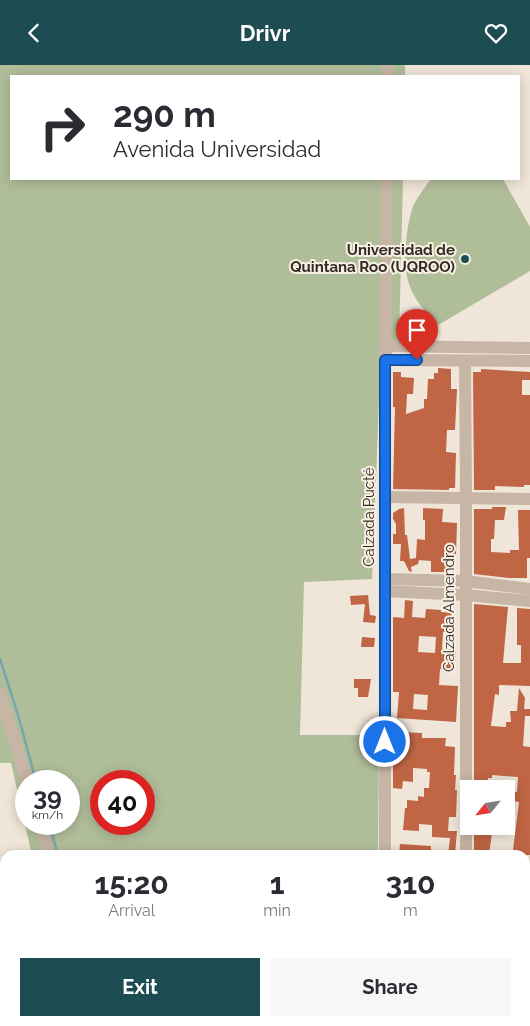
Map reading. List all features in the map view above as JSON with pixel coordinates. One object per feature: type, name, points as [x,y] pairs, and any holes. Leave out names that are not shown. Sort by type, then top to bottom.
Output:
[{"type":"street","name":"Calzada Pucté","points":[[385,850],[385,346],[387,180]]},
{"type":"street","points":[[385,346],[530,348]]},
{"type":"street","points":[[385,360],[530,361]]},
{"type":"street","name":"Calzada Almendro","points":[[465,361],[466,850]]},
{"type":"street","points":[[385,497],[530,499]]},
{"type":"street","points":[[386,585],[465,581],[530,589]]},
{"type":"street","points":[[386,585],[530,601]]},
{"type":"street","points":[[0,693],[24,770]]},
{"type":"street","points":[[43,835],[48,850]]},
{"type":"green space","points":[[0,65],[405,65],[405,75],[10,75],[10,180],[403,180],[399,339],[380,377],[372,579],[304,582],[300,735],[379,735],[378,850],[31,850],[27,835],[80,835],[80,770],[15,770],[15,781],[11,763],[0,763]]},
{"type":"green space","points":[[430,180],[504,180],[530,227],[530,271],[438,325],[414,296],[407,276],[405,255],[407,233],[411,212]]},
{"type":"building","points":[[438,368],[451,369],[451,389],[457,389],[455,430],[447,430],[446,452],[456,453],[455,488],[449,488],[449,490],[393,489],[395,407],[393,407],[393,372],[401,372],[401,377],[414,378],[413,394],[407,394],[406,414],[424,408],[424,399],[427,399],[428,379],[434,379],[434,373],[438,373]]},
{"type":"building","points":[[481,369],[530,372],[530,380],[522,380],[522,395],[530,395],[530,485],[524,485],[524,487],[495,486],[495,490],[474,490],[473,372],[481,372]]},
{"type":"building","points":[[492,507],[506,507],[504,520],[495,520],[494,539],[491,539],[491,552],[510,553],[510,550],[519,550],[518,510],[530,510],[530,558],[527,558],[527,578],[474,574],[474,509],[492,509]]},
{"type":"building","points":[[404,508],[405,535],[407,535],[410,559],[416,558],[417,539],[425,540],[423,508],[443,509],[442,522],[457,523],[456,554],[449,554],[449,572],[431,572],[431,561],[419,560],[418,564],[411,567],[412,572],[409,571],[404,561],[400,561],[401,544],[393,544],[396,524],[393,519],[393,513]]},
{"type":"building","points":[[368,595],[370,615],[376,616],[375,623],[363,622],[365,604],[351,605],[350,596]]},
{"type":"building","points":[[405,600],[413,601],[412,617],[425,618],[426,609],[452,613],[451,617],[454,617],[453,632],[443,632],[442,649],[456,650],[456,660],[452,659],[451,670],[440,669],[439,685],[458,686],[456,722],[397,718],[399,692],[393,692],[393,617],[404,618]],"holes":[[[419,636],[436,637],[435,653],[418,652]],[[414,694],[428,695],[427,710],[413,709]]]},
{"type":"building","points":[[474,604],[508,607],[503,663],[521,663],[521,645],[517,645],[517,608],[530,609],[530,686],[499,685],[499,695],[495,694],[491,726],[506,727],[506,722],[511,722],[510,711],[517,711],[519,688],[525,698],[524,709],[530,709],[530,716],[525,716],[523,746],[530,747],[530,850],[513,850],[519,802],[515,802],[518,777],[492,775],[492,778],[488,778],[488,780],[474,780]]},
{"type":"building","points":[[362,637],[375,638],[374,647],[361,647]]},
{"type":"building","points":[[354,679],[371,679],[368,697],[358,697],[358,688],[354,688]]},
{"type":"building","points":[[399,732],[422,733],[422,738],[446,738],[445,746],[455,747],[456,817],[449,817],[448,831],[457,831],[455,850],[449,850],[450,838],[432,837],[432,825],[419,824],[419,831],[403,830],[407,800],[418,801],[418,796],[424,797],[424,788],[429,788],[430,772],[427,772],[427,769],[413,768],[413,782],[403,781],[402,789],[393,788],[393,737],[399,734]]},
{"type":"building","points":[[474,835],[492,835],[490,850],[474,850]]},
{"type":"building","points":[[400,844],[431,846],[431,850],[399,850]]},
{"type":"waterway","points":[[0,659],[33,770]]},
{"type":"waterway","points":[[52,835],[57,850]]},
{"type":"place","name":"Universidad de Quintana Roo (UQROO)","points":[[465,259]]},
{"type":"route","points":[[385,742],[385,360],[417,360]]}]
